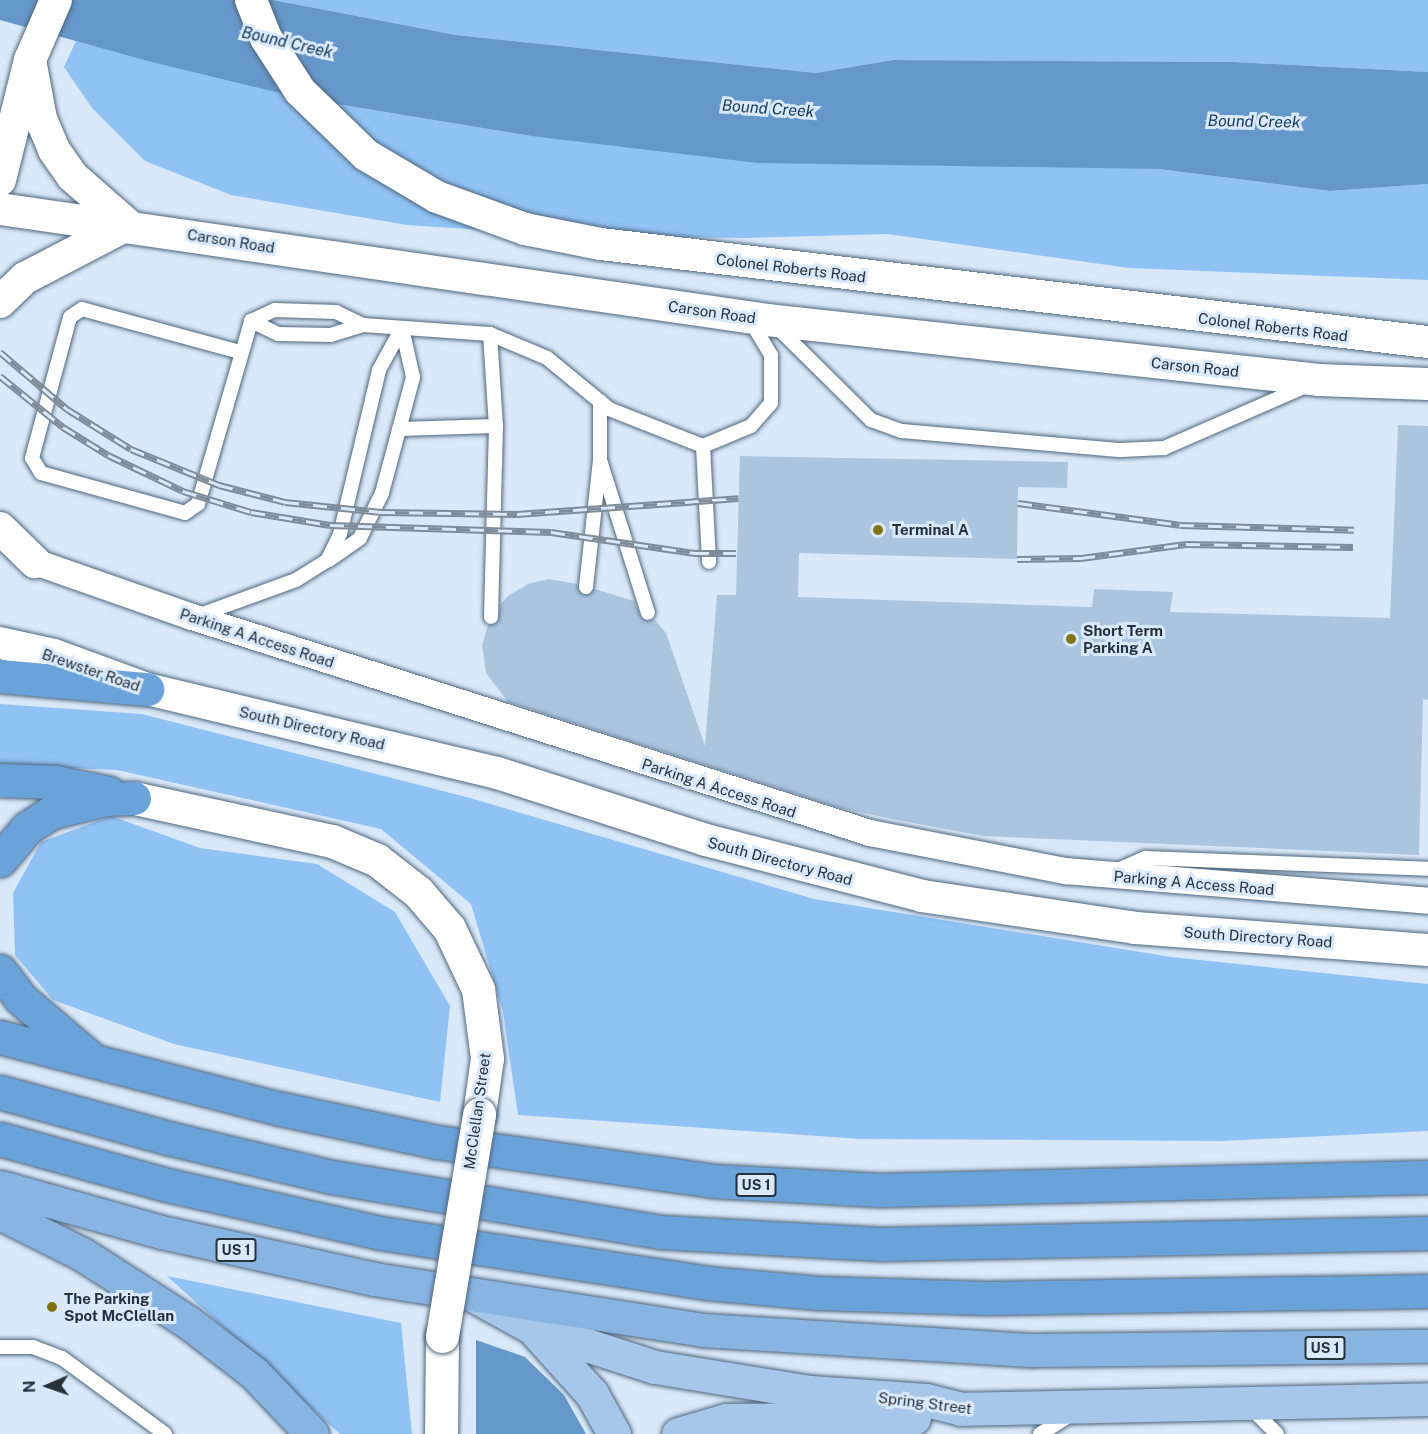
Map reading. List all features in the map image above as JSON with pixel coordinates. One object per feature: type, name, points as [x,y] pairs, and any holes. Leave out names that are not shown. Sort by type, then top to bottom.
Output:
[{"type":"highway","points":[[0,676],[147,689]]},
{"type":"highway","points":[[0,780],[55,782],[134,798]]},
{"type":"highway","points":[[0,860],[27,828],[52,812],[105,800],[134,798]]},
{"type":"highway","points":[[0,971],[20,998],[95,1063]]},
{"type":"highway","name":"US 1","points":[[0,1037],[95,1063],[437,1142],[714,1181],[880,1190],[1428,1177]]},
{"type":"highway","points":[[0,1092],[332,1177],[660,1232],[881,1244],[1428,1233]]},
{"type":"highway","points":[[0,1139],[163,1184],[359,1228],[542,1261],[707,1283],[819,1293],[986,1298],[1428,1291]]},
{"type":"highway","name":"US 1","points":[[0,1187],[265,1257],[475,1296],[702,1330],[977,1348],[1155,1352],[1428,1346]]},
{"type":"highway","points":[[0,1214],[90,1258],[188,1322],[254,1373],[312,1434]]},
{"type":"main road","name":"McClellan Street","points":[[134,798],[332,841],[377,860],[412,886],[449,928],[478,989],[487,1058],[442,1336],[441,1434]]},
{"type":"main road","name":"Spring Street","points":[[475,1296],[531,1327],[598,1351],[684,1373],[810,1392],[926,1400],[962,1410],[1428,1399]]},
{"type":"main road","points":[[531,1327],[585,1385],[614,1434]]},
{"type":"main road","points":[[678,1434],[726,1420],[920,1418],[962,1410]]},
{"type":"street","points":[[2,170],[30,60],[56,0]]},
{"type":"street","name":"Colonel Roberts Road","points":[[251,0],[280,63],[343,136],[392,174],[467,208],[525,229],[601,244],[1428,342]]},
{"type":"street","points":[[0,106],[30,60]]},
{"type":"street","points":[[0,302],[25,278],[128,225],[62,162],[41,119],[30,60]]},
{"type":"street","name":"Carson Road","points":[[0,209],[128,225],[487,282],[757,319],[1319,380],[1428,384]]},
{"type":"street","name":"Parking A Access Road","points":[[0,528],[35,562]]},
{"type":"street","name":"Parking A Access Road","points":[[0,549],[192,617],[813,818],[926,846],[1105,876],[1428,901]]},
{"type":"street","name":"Brewster Road","points":[[0,643],[54,655],[147,689]]},
{"type":"street","name":"South Directory Road","points":[[147,689],[497,773],[706,840],[922,896],[1125,927],[1428,950]]},
{"type":"lane","points":[[240,352],[82,309],[69,317],[32,458],[41,473],[185,513],[198,504],[240,352],[251,321],[275,310],[336,312],[363,325],[490,334],[547,358],[600,401],[703,446],[751,426],[771,403],[774,373],[771,355],[757,319]]},
{"type":"lane","points":[[757,319],[787,334],[871,420],[902,431],[1120,450],[1164,448],[1319,380]]},
{"type":"lane","points":[[251,321],[278,334],[331,335],[363,325]]},
{"type":"lane","points":[[192,617],[296,580],[360,538],[382,493],[412,377],[402,328]]},
{"type":"lane","points":[[327,561],[340,534],[379,370],[402,328]]},
{"type":"lane","points":[[490,334],[496,426],[491,617]]},
{"type":"lane","points":[[586,587],[600,460],[600,401]]},
{"type":"lane","points":[[399,429],[496,426]]},
{"type":"lane","points":[[703,446],[709,562]]},
{"type":"lane","points":[[600,460],[648,613]]},
{"type":"lane","points":[[1105,876],[1145,858],[1428,869]]},
{"type":"lane","points":[[0,1347],[33,1347],[62,1358],[165,1434]]},
{"type":"lane","points":[[1242,1404],[1269,1421],[1277,1434]]},
{"type":"lane","points":[[1040,1434],[1076,1413],[1103,1407]]},
{"type":"shaded area","points":[[273,0],[1428,0],[1428,72],[1234,62],[893,60],[816,73],[456,35]]},
{"type":"shaded area","points":[[76,41],[300,98],[531,136],[1159,169],[1330,191],[1428,184],[1428,280],[1129,268],[887,234],[748,238],[575,236],[407,225],[231,195],[145,161],[92,108],[64,67]]},
{"type":"shaded area","points":[[0,704],[142,714],[470,798],[814,899],[1171,957],[1428,984],[1428,1131],[1221,1141],[861,1139],[518,1115],[503,1012],[471,904],[381,829],[117,770],[0,765]]},
{"type":"shaded area","points":[[111,816],[200,848],[317,864],[395,912],[450,1006],[440,1102],[174,1044],[53,1000],[15,955],[13,893],[41,842]]},
{"type":"shaded area","points":[[167,1276],[401,1323],[412,1434],[340,1434]]},
{"type":"water","name":"Bound Creek","points":[[0,0],[273,0],[456,35],[816,73],[893,60],[1234,62],[1428,72],[1428,184],[1330,191],[1159,169],[758,163],[531,136],[300,98],[148,61],[0,20]]},
{"type":"water","points":[[476,1340],[525,1357],[564,1395],[586,1434],[476,1434]]},
{"type":"building","name":"Short Term Parking A","points":[[1398,425],[1428,426],[1428,700],[1423,699],[1419,855],[983,836],[892,819],[837,807],[508,702],[486,673],[482,645],[488,625],[498,622],[500,605],[508,596],[528,584],[549,579],[577,584],[584,596],[595,589],[634,601],[642,619],[654,619],[666,633],[705,746],[717,595],[736,595],[740,456],[1068,462],[1067,488],[1018,487],[1017,559],[799,553],[798,597],[1092,607],[1094,589],[1173,592],[1170,612],[1390,618]]},
{"type":"railway","points":[[0,352],[67,409],[131,449],[219,485],[285,502],[381,512],[517,514],[738,498]]},
{"type":"railway","points":[[0,376],[63,427],[108,455],[183,491],[251,512],[330,525],[551,532],[695,553],[736,553]]},
{"type":"railway","points":[[1018,503],[1180,525],[1354,530]]},
{"type":"railway","points":[[1017,559],[1081,558],[1186,544],[1353,547]]},
{"type":"place","name":"Terminal A","points":[[878,530]]},
{"type":"place","name":"Short Term Parking A","points":[[1071,639]]},
{"type":"place","name":"The Parking Spot McClellan","points":[[52,1307]]}]
